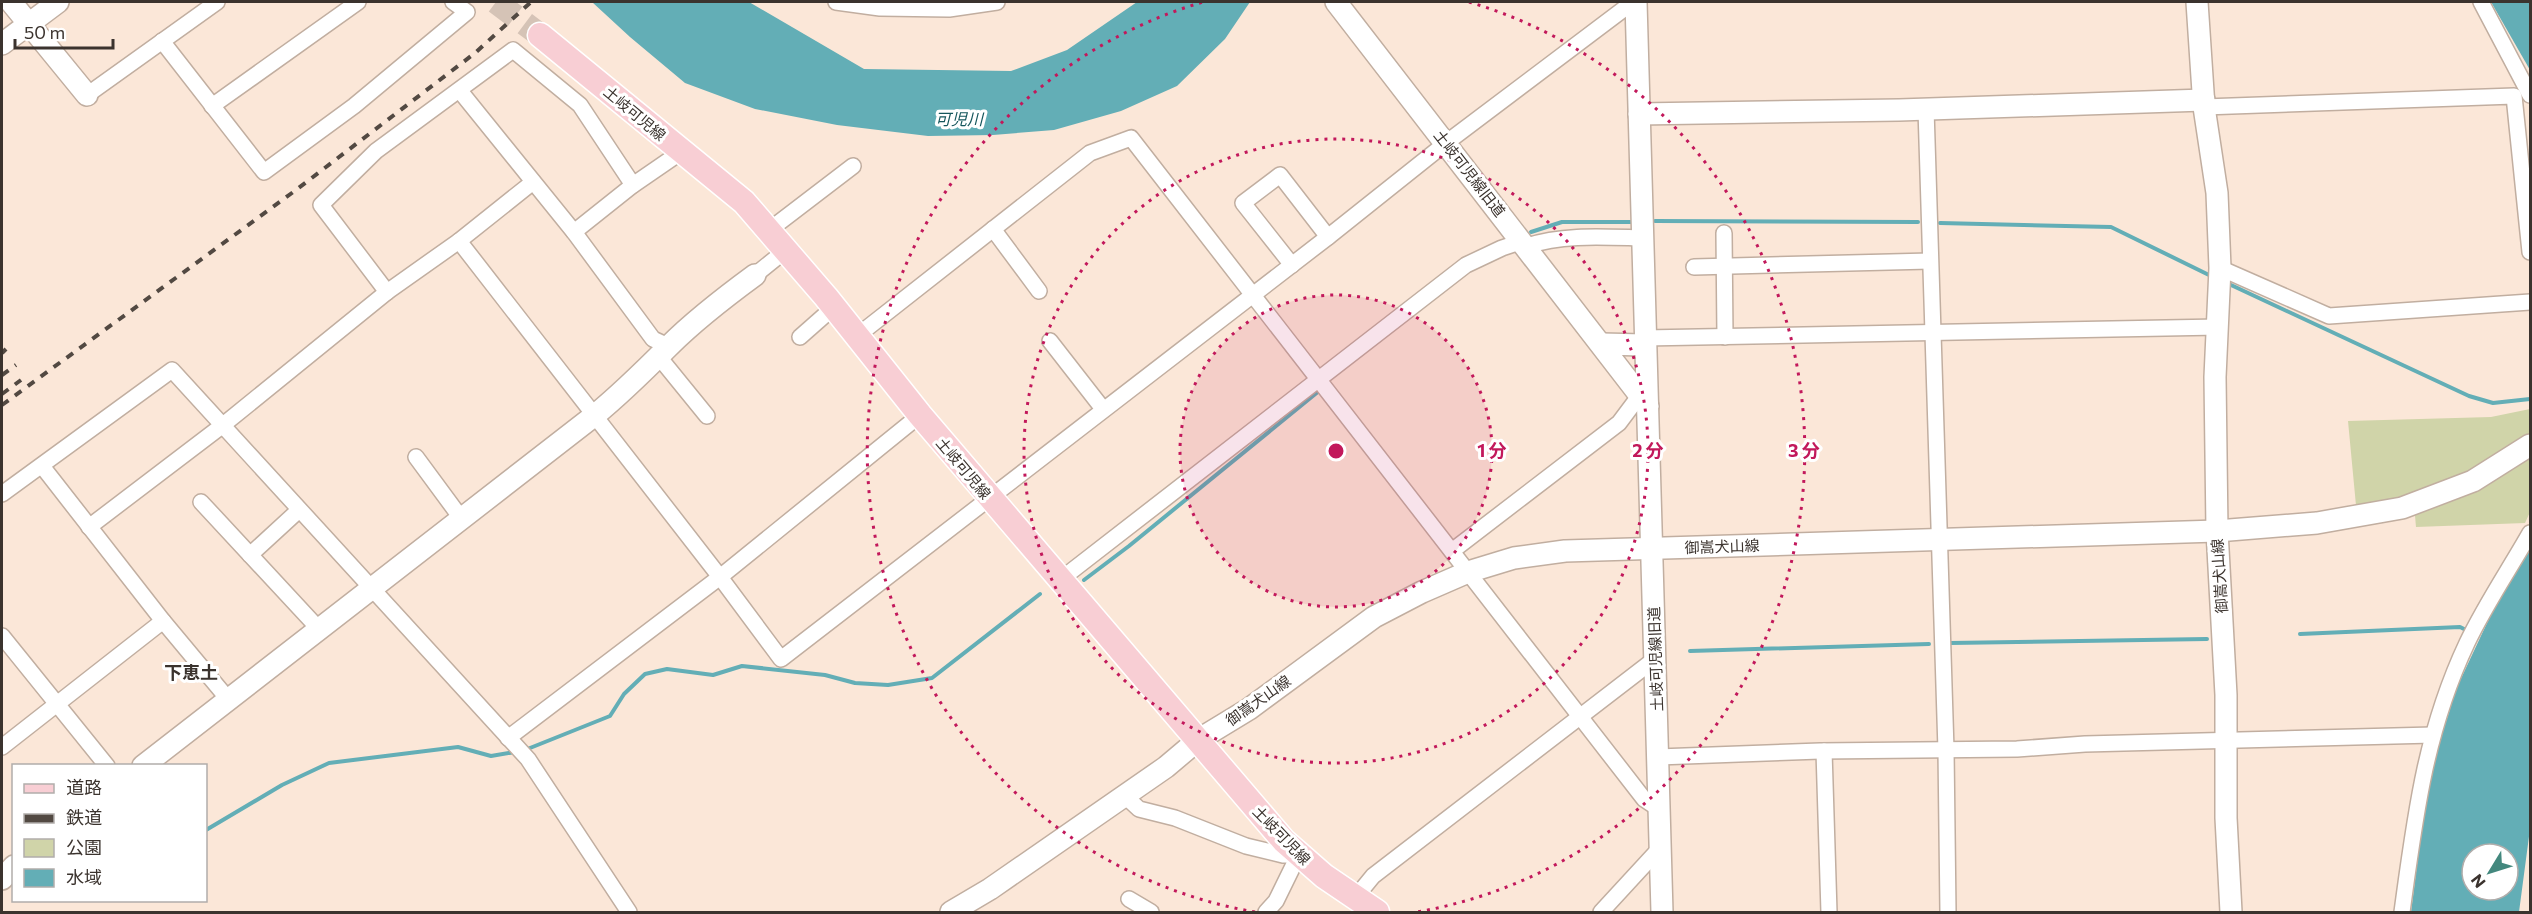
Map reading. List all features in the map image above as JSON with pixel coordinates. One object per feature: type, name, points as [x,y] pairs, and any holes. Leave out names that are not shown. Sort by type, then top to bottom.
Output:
[{"type":"main road","name":"土岐可児線","points":[[540,35],[744,202],[834,307],[920,415],[1284,841],[1324,876],[1377,912]]},
{"type":"street","points":[[11,2],[87,95],[218,2]]},
{"type":"street","points":[[2,44],[28,22],[58,2]]},
{"type":"street","points":[[212,106],[358,2]]},
{"type":"street","points":[[162,41],[264,172],[354,106],[467,12],[453,2]]},
{"type":"street","points":[[836,2],[880,8],[949,9],[997,2]]},
{"type":"street","name":"土岐可児線旧道","points":[[1336,2],[1644,401]]},
{"type":"street","points":[[459,241],[781,659],[1254,295],[1446,143],[1634,2]]},
{"type":"street","name":"土岐可児線旧道","points":[[1634,2],[1639,114],[1644,401],[1652,548],[1662,912]]},
{"type":"street","points":[[2197,2],[2204,103],[2217,193],[2220,268],[2215,377],[2217,531],[2317,523],[2402,508],[2473,481],[2530,445]]},
{"type":"street","points":[[2481,2],[2530,95]]},
{"type":"street","points":[[387,292],[321,205],[376,151],[513,50],[580,105],[633,185]]},
{"type":"street","points":[[460,91],[574,232],[664,352],[707,416]]},
{"type":"street","points":[[1639,114],[2514,96],[2530,252]]},
{"type":"street","points":[[1926,109],[1946,750],[1948,912]]},
{"type":"street","points":[[857,336],[1090,153],[1131,138],[1644,799],[1659,808]]},
{"type":"street","points":[[574,232],[633,185],[681,152]]},
{"type":"street","points":[[768,231],[853,166]]},
{"type":"street","points":[[1292,265],[1243,203],[1280,175],[1328,237]]},
{"type":"street","points":[[89,528],[224,425],[387,292],[459,241],[533,182]]},
{"type":"street","points":[[993,229],[1039,291]]},
{"type":"street","points":[[1724,232],[1725,337]]},
{"type":"street","points":[[1060,580],[1466,265],[1502,248],[1544,240],[1642,238]]},
{"type":"street","points":[[144,764],[595,415],[636,380],[713,307],[786,250]]},
{"type":"street","points":[[1694,267],[1930,261]]},
{"type":"street","points":[[2220,268],[2329,316],[2530,302]]},
{"type":"street","points":[[800,337],[834,307]]},
{"type":"street","points":[[1602,344],[1725,337],[2219,327]]},
{"type":"street","points":[[1050,341],[1103,409]]},
{"type":"street","points":[[2,494],[172,370],[528,759],[629,912]]},
{"type":"street","points":[[1452,551],[1619,423],[1644,401]]},
{"type":"street","points":[[508,738],[720,577],[920,415]]},
{"type":"street","points":[[417,457],[461,518]]},
{"type":"street","points":[[42,466],[89,528],[228,699]]},
{"type":"street","points":[[201,502],[318,628]]},
{"type":"street","points":[[250,555],[299,510]]},
{"type":"street","name":"御嵩犬山線","points":[[962,910],[1166,767],[1198,740],[1249,709],[1374,617],[1467,572],[1514,558],[1565,551],[2217,531],[2227,740],[2226,818],[2231,912]]},
{"type":"street","points":[[2402,912],[2417,804],[2426,758],[2443,701],[2472,633],[2530,533]]},
{"type":"street","points":[[2,747],[164,621]]},
{"type":"street","points":[[2,636],[106,764]]},
{"type":"street","points":[[1355,898],[1373,876],[1655,659]]},
{"type":"street","points":[[1658,757],[1824,751],[2017,749],[2085,744],[2433,735]]},
{"type":"street","points":[[1824,751],[1829,912]]},
{"type":"street","points":[[1125,796],[1138,809],[1175,818],[1246,846],[1283,855],[1299,854],[1276,901],[1266,912]]},
{"type":"street","points":[[1601,912],[1660,848]]},
{"type":"street","points":[[1129,898],[1151,912]]},
{"type":"green space","points":[[2530,409],[2530,512],[2525,523],[2416,527],[2414,504],[2357,516],[2348,421],[2491,417]]},
{"type":"water","name":"可児川","points":[[592,2],[749,2],[864,69],[1011,71],[1067,50],[1137,2],[1250,2],[1225,39],[1177,86],[1121,111],[1054,130],[993,135],[928,136],[837,125],[755,109],[685,83]]},
{"type":"water","points":[[2491,2],[2530,2],[2530,70]]},
{"type":"water","points":[[2530,550],[2530,829],[2519,912],[2411,912],[2428,778],[2457,687],[2495,606]]},
{"type":"waterway","points":[[1655,221],[1918,222]]},
{"type":"waterway","points":[[1531,232],[1562,222],[1632,222]]},
{"type":"waterway","points":[[1940,223],[2111,227],[2209,275]]},
{"type":"waterway","points":[[2231,285],[2469,396],[2493,403],[2530,399]]},
{"type":"waterway","points":[[1084,580],[1319,391]]},
{"type":"waterway","points":[[525,750],[610,716],[624,694],[645,674],[667,669],[713,675],[742,666],[825,675],[855,683],[888,685],[932,678],[1040,594]]},
{"type":"waterway","points":[[2300,634],[2460,627],[2470,632]]},
{"type":"waterway","points":[[1950,643],[2207,639]]},
{"type":"waterway","points":[[1690,651],[1929,644]]},
{"type":"waterway","points":[[207,829],[282,785],[329,763],[458,747],[491,756],[515,752]]},
{"type":"tunnel","points":[[496,2],[540,35]]},
{"type":"railway","points":[[2,405],[296,190],[475,53],[531,2]]},
{"type":"railway","points":[[2,353],[6,349]]},
{"type":"railway","points":[[2,375],[16,365]]},
{"type":"railway","points":[[2,394],[21,380]]},
{"type":"district","name":"下恵土","points":[[191,672]]}]
